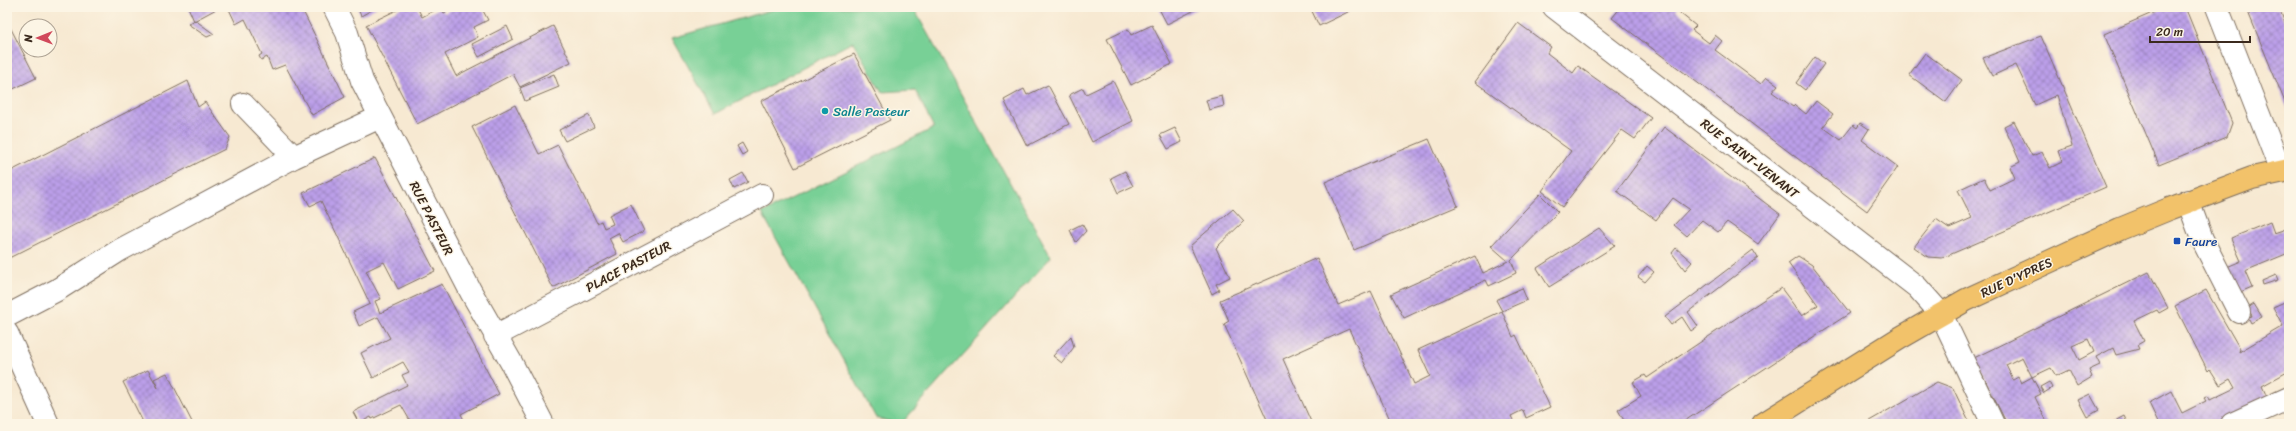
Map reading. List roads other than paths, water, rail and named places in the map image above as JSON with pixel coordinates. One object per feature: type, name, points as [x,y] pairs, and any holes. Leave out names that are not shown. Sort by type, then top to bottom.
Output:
[{"type":"main road","name":"RUE D'YPRES","points":[[1763,424],[1940,314],[2120,229],[2188,201],[2246,180],[2285,170]]},
{"type":"street","name":"RUE PASTEUR","points":[[334,7],[347,34],[362,81],[380,117],[543,424]]},
{"type":"street","name":"RUE SAINT-VENANT","points":[[1554,7],[1917,287],[1940,314],[1993,424]]},
{"type":"street","points":[[2217,7],[2285,170]]},
{"type":"street","points":[[243,104],[294,157]]},
{"type":"street","points":[[7,316],[57,290],[120,250],[294,157],[380,117]]},
{"type":"street","name":"PLACE PASTEUR","points":[[495,336],[762,195]]},
{"type":"street","points":[[2188,201],[2202,239],[2239,312]]},
{"type":"street","points":[[7,333],[48,424]]},
{"type":"street","points":[[2232,424],[2289,398]]},
{"type":"place","name":"Salle Pasteur","points":[[825,111]]},
{"type":"place","name":"Faure","points":[[2177,241]]}]
